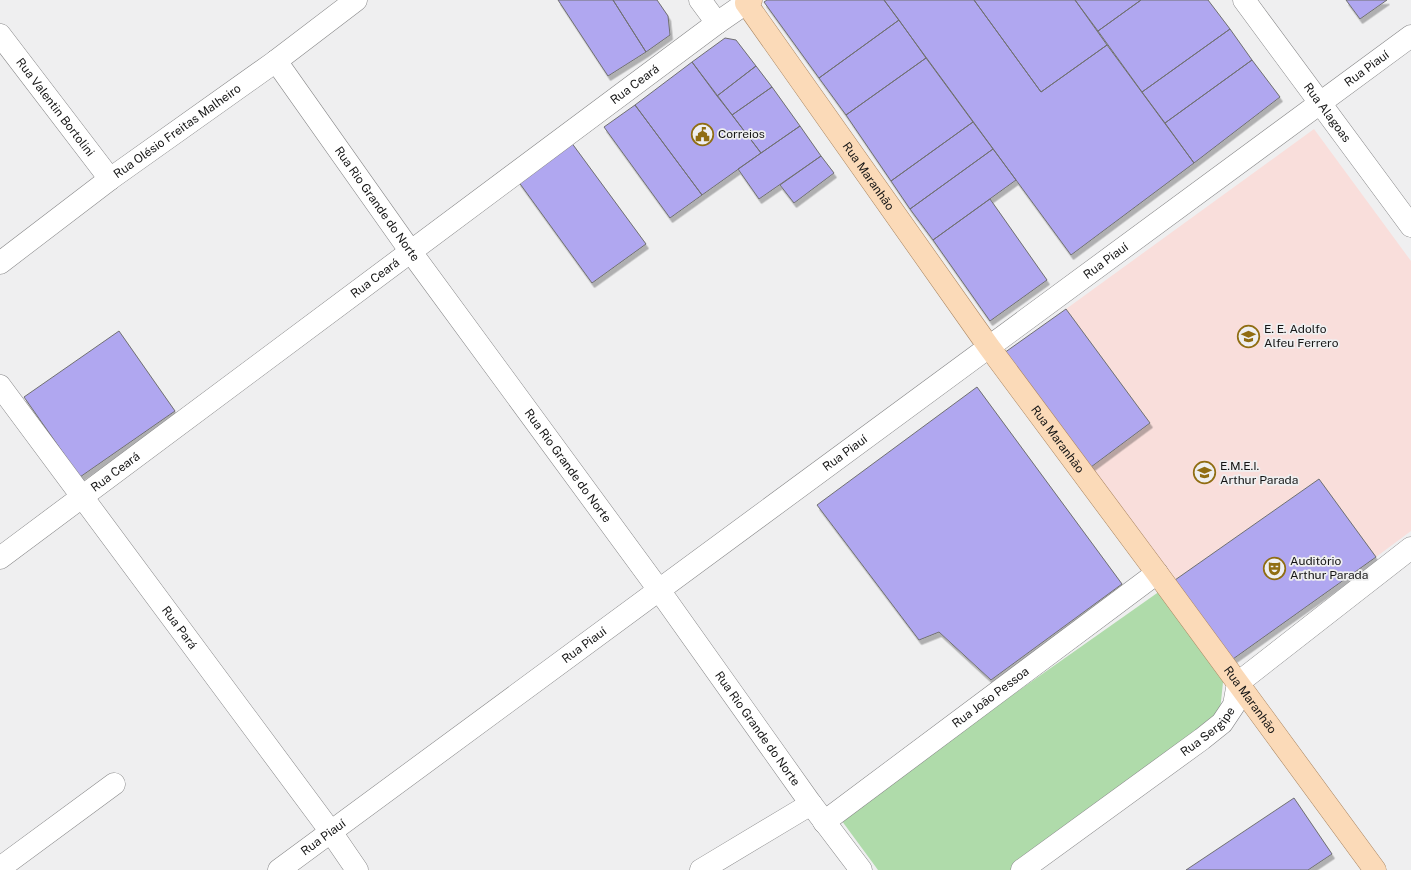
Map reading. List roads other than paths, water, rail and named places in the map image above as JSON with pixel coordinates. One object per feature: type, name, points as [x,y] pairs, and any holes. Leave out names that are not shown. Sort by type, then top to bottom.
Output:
[{"type":"main road","name":"Rua Maranhão","points":[[748,2],[989,347],[1375,870]]},
{"type":"street","name":"Rua Olésio Freitas Malheiro","points":[[0,263],[110,179],[276,61],[356,0]]},
{"type":"street","points":[[700,0],[717,23]]},
{"type":"street","name":"Rua Alagoas","points":[[1244,0],[1319,104],[1411,226]]},
{"type":"street","name":"Rua Ceará","points":[[0,558],[717,23],[748,2]]},
{"type":"street","name":"Rua Valentin Bortolini","points":[[0,35],[110,179]]},
{"type":"street","name":"Rua Piauí","points":[[279,870],[1411,36]]},
{"type":"street","name":"Rua Rio Grande do Norte","points":[[276,61],[411,252],[658,590],[824,822],[861,870]]},
{"type":"street","name":"Rua Pará","points":[[0,386],[331,832],[357,870]]},
{"type":"street","points":[[1238,683],[1411,548]]},
{"type":"street","name":"Rua João Pessoa","points":[[824,822],[1157,573]]},
{"type":"street","name":"Rua Sergipe","points":[[1022,870],[1222,723],[1234,705],[1238,683]]},
{"type":"street","points":[[0,868],[114,784]]},
{"type":"street","points":[[700,870],[811,804]]},
{"type":"place","name":"Correios","points":[[702,134]]},
{"type":"place","name":"E. E. Adolfo Alfeu Ferrero","points":[[1249,336]]},
{"type":"place","name":"E.M.E.I. Arthur Parada","points":[[1205,473]]},
{"type":"place","name":"Auditório Arthur Parada","points":[[1275,568]]}]
